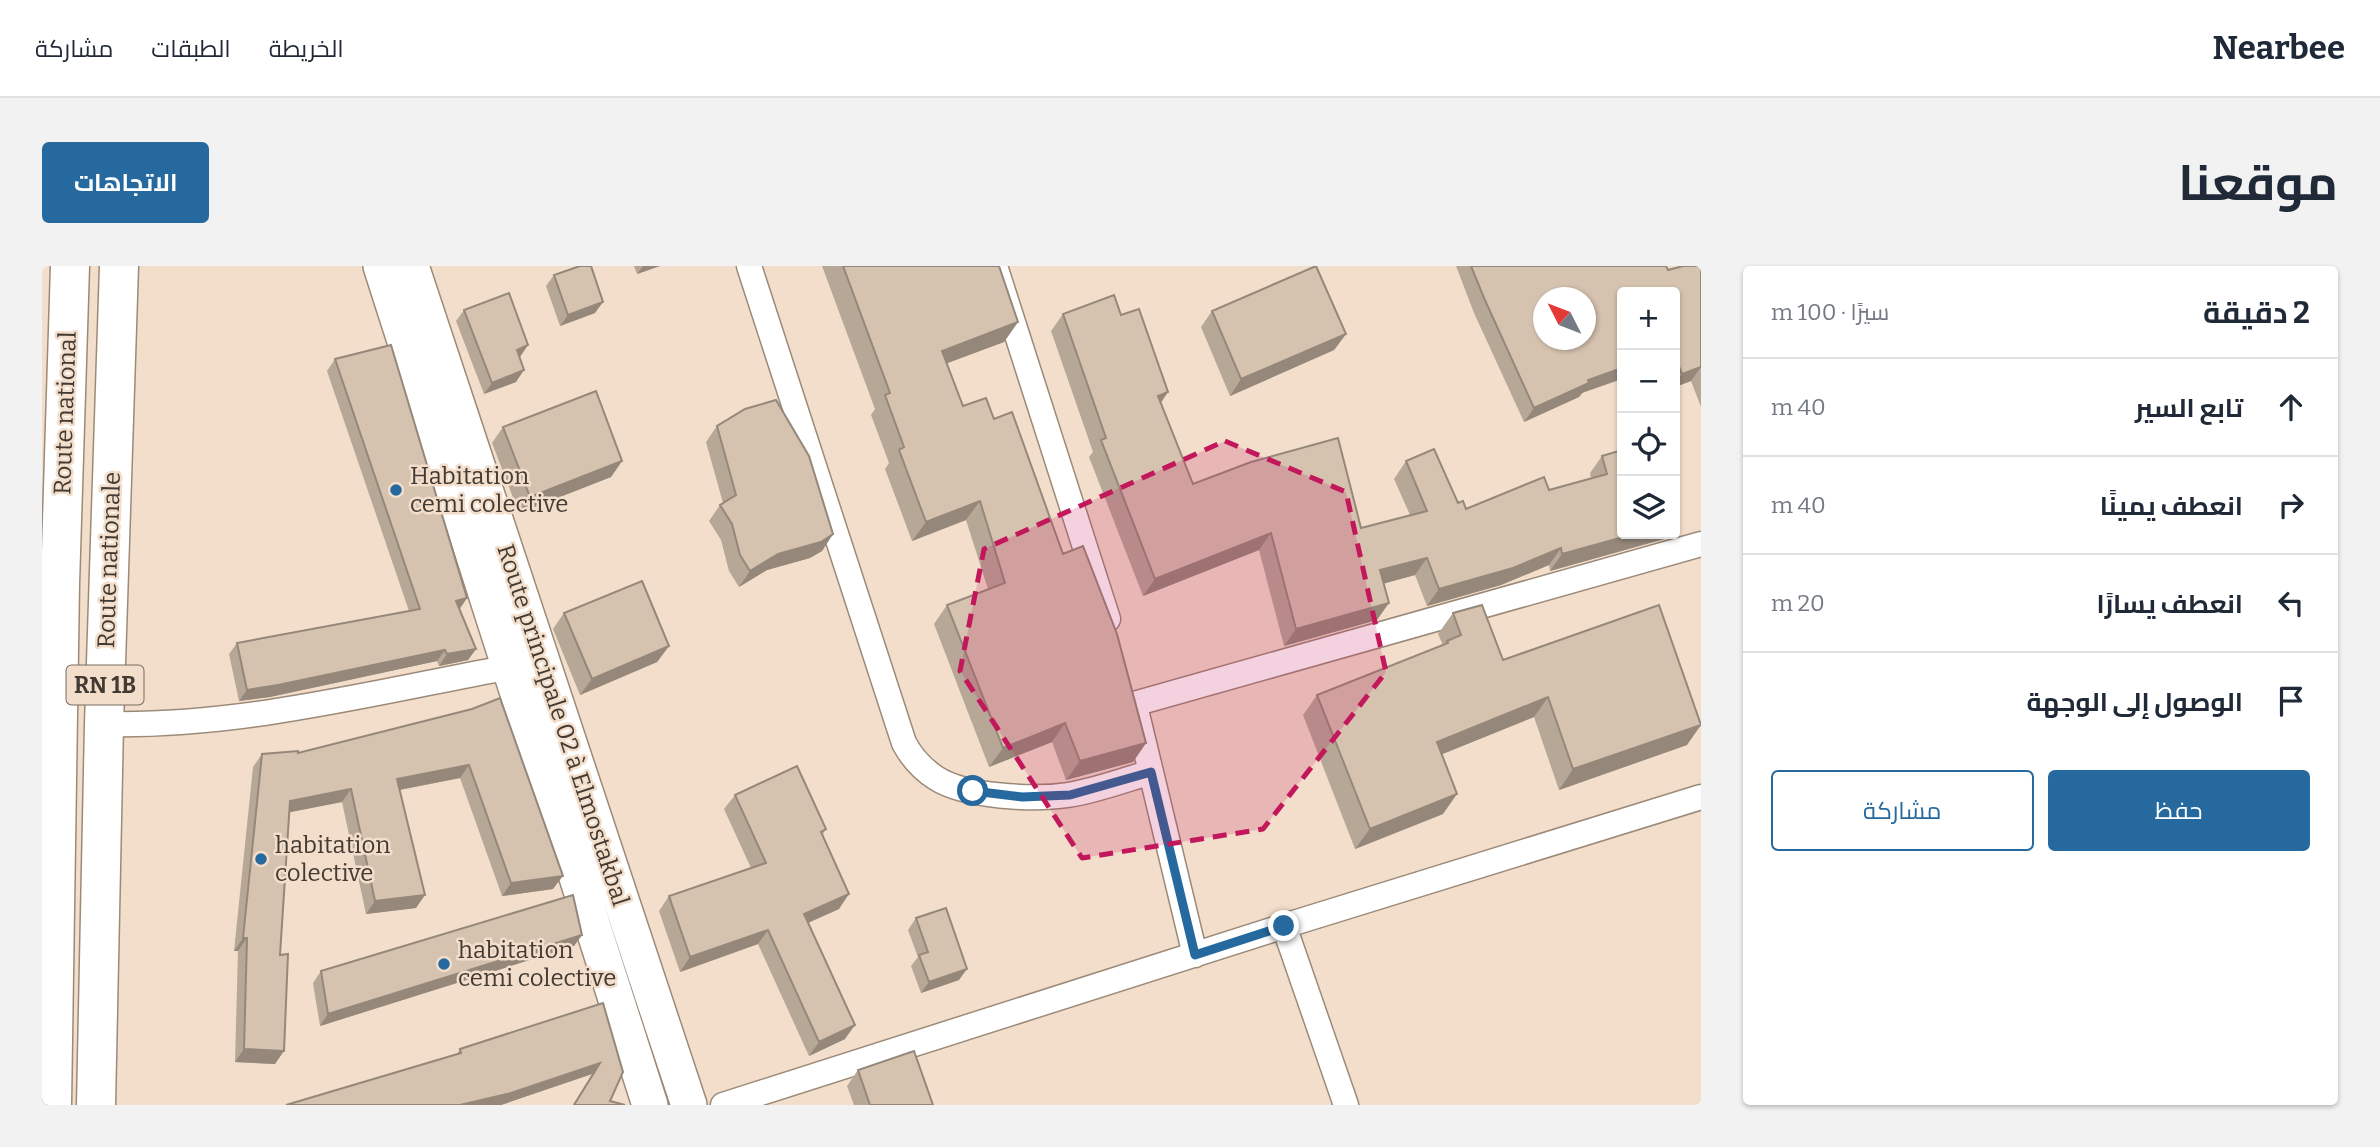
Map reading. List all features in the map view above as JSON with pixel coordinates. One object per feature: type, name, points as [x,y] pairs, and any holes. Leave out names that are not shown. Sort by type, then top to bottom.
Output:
[{"type":"main road","name":"Route national","points":[[52,1105],[60,584],[70,266]]},
{"type":"main road","name":"Route nationale","points":[[96,1105],[104,724],[119,266]]},
{"type":"main road","name":"Route principale 02 à Elmostakbal","points":[[381,266],[650,1105]]},
{"type":"main road","name":"Route principale 02 à Elmostakbal","points":[[411,266],[689,1105]]},
{"type":"street","points":[[749,266],[904,743],[914,760],[938,779],[950,784],[973,791],[1022,797],[1070,795],[1151,772]]},
{"type":"street","points":[[995,266],[1114,638]]},
{"type":"street","points":[[1134,704],[1701,544]]},
{"type":"street","points":[[104,724],[259,714],[510,667]]},
{"type":"street","points":[[1126,678],[1195,955]]},
{"type":"street","points":[[723,1105],[1284,926],[1701,797]]},
{"type":"street","points":[[1284,926],[1346,1105]]},
{"type":"highlighted area","points":[[1225,441],[1346,492],[1386,672],[1263,829],[1082,858],[960,671],[984,549]]},
{"type":"building","points":[[580,266],[591,266],[603,302],[568,315],[554,275]]},
{"type":"building","points":[[843,266],[999,266],[1018,322],[942,351],[963,406],[986,398],[994,419],[1012,412],[1063,554],[1083,546],[1117,634],[1146,743],[1080,761],[1065,723],[1003,748],[947,605],[1005,583],[980,501],[926,522],[899,450],[904,447],[885,395],[890,393]]},
{"type":"building","points":[[1316,266],[1346,334],[1241,379],[1212,311]]},
{"type":"building","points":[[1471,266],[1666,266],[1668,270],[1683,266],[1701,266],[1701,367],[1682,374],[1680,369],[1680,287],[1617,287],[1617,370],[1588,380],[1589,383],[1534,408]]},
{"type":"building","points":[[509,293],[528,345],[517,350],[524,370],[492,383],[464,310]]},
{"type":"building","points":[[1114,295],[1121,315],[1139,309],[1168,392],[1158,396],[1193,484],[1251,462],[1338,438],[1361,528],[1427,511],[1406,461],[1434,449],[1458,503],[1463,501],[1466,509],[1544,477],[1549,490],[1607,474],[1602,456],[1617,452],[1617,539],[1562,554],[1561,548],[1513,568],[1439,589],[1427,558],[1380,570],[1389,603],[1296,629],[1271,533],[1155,579],[1101,440],[1106,438],[1063,314]]},
{"type":"building","points":[[391,345],[467,598],[456,601],[476,649],[447,654],[445,650],[247,690],[237,643],[420,609],[335,359]]},
{"type":"building","points":[[596,391],[622,461],[530,497],[503,427]]},
{"type":"building","points":[[776,400],[809,456],[833,534],[821,542],[778,554],[750,571],[740,555],[732,524],[720,505],[736,495],[717,426],[745,409]]},
{"type":"building","points":[[642,581],[669,646],[592,679],[564,613]]},
{"type":"building","points":[[1482,605],[1503,660],[1659,605],[1701,725],[1573,769],[1548,697],[1437,742],[1457,794],[1370,829],[1317,695],[1448,643],[1447,641],[1461,635],[1453,613]]},
{"type":"building","points":[[500,698],[563,876],[511,883],[469,765],[397,779],[425,895],[375,901],[351,789],[290,801],[280,955],[288,954],[284,1051],[244,1049],[247,938],[243,938],[262,754],[298,753],[472,709]]},
{"type":"building","points":[[797,766],[826,829],[821,832],[849,894],[804,914],[855,1025],[819,1042],[768,930],[690,957],[669,896],[766,863],[735,795]]},
{"type":"building","name":"habitation cemi colective","points":[[573,895],[582,935],[328,1014],[321,971]]},
{"type":"building","points":[[946,908],[967,969],[929,982],[919,955],[928,952],[916,918]]},
{"type":"building","points":[[603,1003],[623,1072],[610,1101],[625,1105],[574,1105],[600,1063],[511,1093],[460,1105],[286,1105],[461,1053],[460,1049]]},
{"type":"building","points":[[914,1051],[933,1105],[870,1105],[858,1070]]},
{"type":"place","name":"Habitation cemi colective","points":[[396,490]]},
{"type":"place","name":"habitation colective","points":[[261,859]]},
{"type":"place","name":"habitation cemi colective","points":[[444,964]]},
{"type":"route","points":[[973,791],[1043,798],[1070,795],[1151,772],[1195,955],[1284,926]]}]
